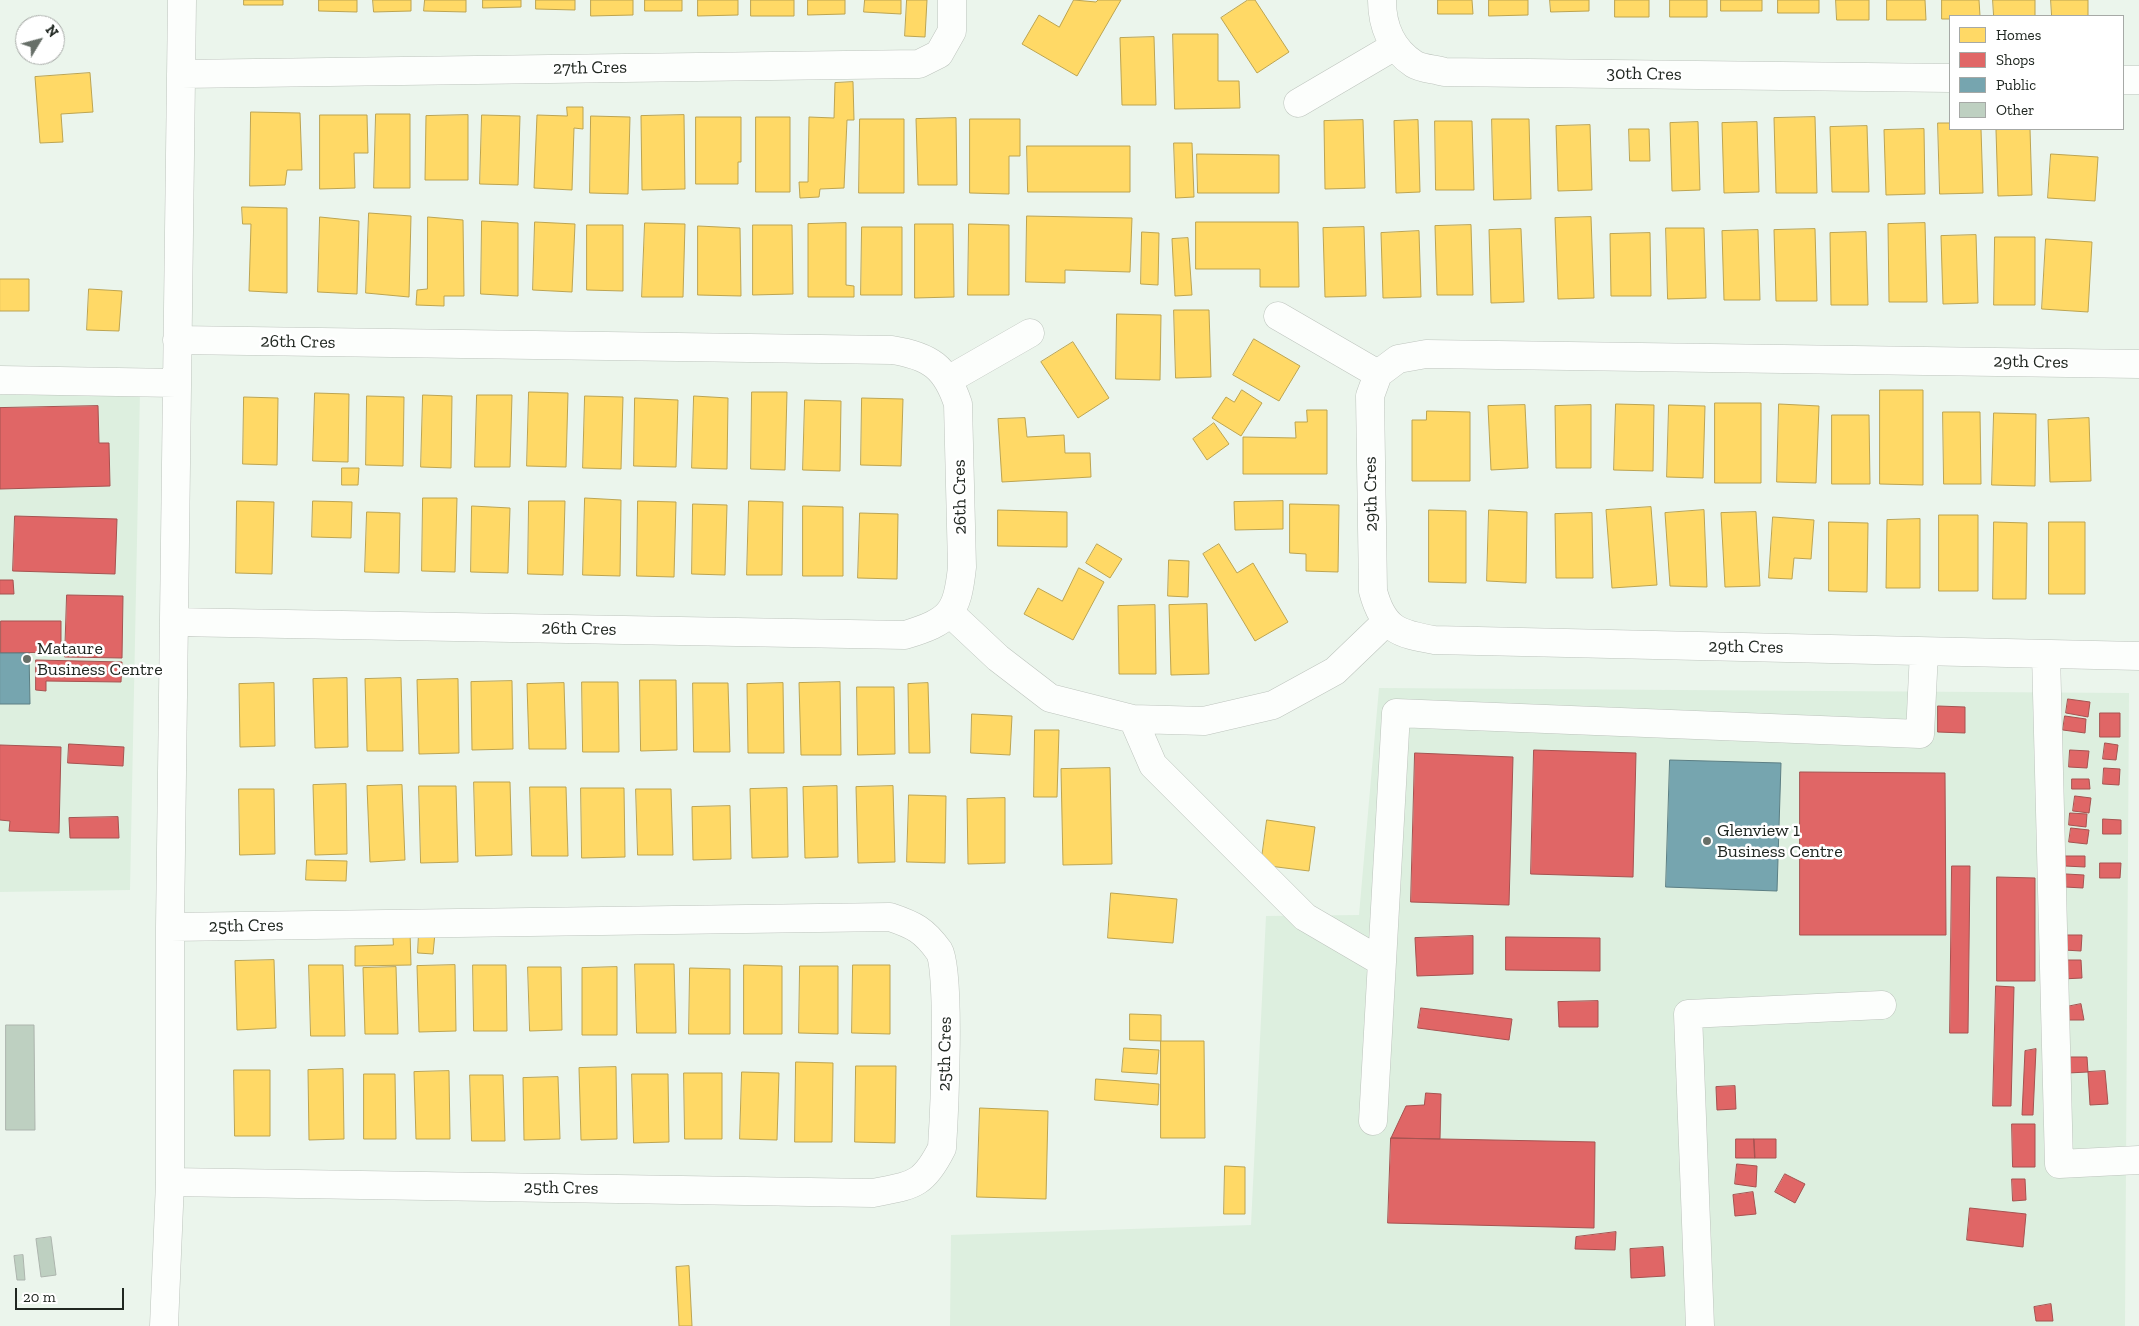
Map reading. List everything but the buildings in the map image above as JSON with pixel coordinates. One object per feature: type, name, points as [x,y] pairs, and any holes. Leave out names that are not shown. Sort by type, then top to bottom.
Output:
[{"type":"street","points":[[164,1326],[170,1182],[170,927],[182,0]]},
{"type":"street","name":"27th Cres","points":[[181,74],[919,64],[940,54],[952,31],[952,0]]},
{"type":"street","name":"30th Cres","points":[[1382,0],[1385,28],[1395,46],[1415,64],[1444,72],[1949,78]]},
{"type":"street","points":[[1298,103],[1395,46]]},
{"type":"street","points":[[2124,80],[2139,80]]},
{"type":"street","points":[[1278,316],[1378,374]]},
{"type":"street","points":[[948,380],[1030,333]]},
{"type":"street","name":"26th Cres","points":[[174,622],[905,635],[934,626],[950,613],[959,593],[962,566],[958,404],[948,380],[938,368],[916,354],[892,350],[177,340]]},
{"type":"street","name":"29th Cres","points":[[2139,364],[1426,354],[1398,359],[1378,374],[1370,396],[1373,591],[1377,606],[1386,622],[1406,635],[1434,640],[2139,656]]},
{"type":"street","points":[[0,380],[176,382]]},
{"type":"street","points":[[950,613],[998,658],[1050,698],[1133,719],[1204,721],[1273,705],[1335,671],[1386,622]]},
{"type":"street","points":[[1373,1122],[1396,713],[1920,734],[1924,652]]},
{"type":"street","points":[[2046,654],[2059,1164],[2139,1160]]},
{"type":"street","points":[[1133,719],[1153,765],[1305,917],[1382,962]]},
{"type":"street","name":"25th Cres","points":[[170,927],[890,917],[917,926],[940,952],[945,982],[942,1148],[930,1171],[911,1186],[873,1193],[170,1182]]},
{"type":"street","points":[[1700,1326],[1688,1014],[1882,1005]]},
{"type":"shaded area","points":[[140,391],[130,890],[0,892],[0,395]]},
{"type":"shaded area","points":[[1379,688],[2129,693],[2125,1326],[950,1326],[951,1235],[1251,1225],[1266,916],[1359,915]]},
{"type":"place","name":"Mataure Business Centre","points":[[27,659]]},
{"type":"place","name":"Glenview 1 Business Centre","points":[[1707,841]]}]
